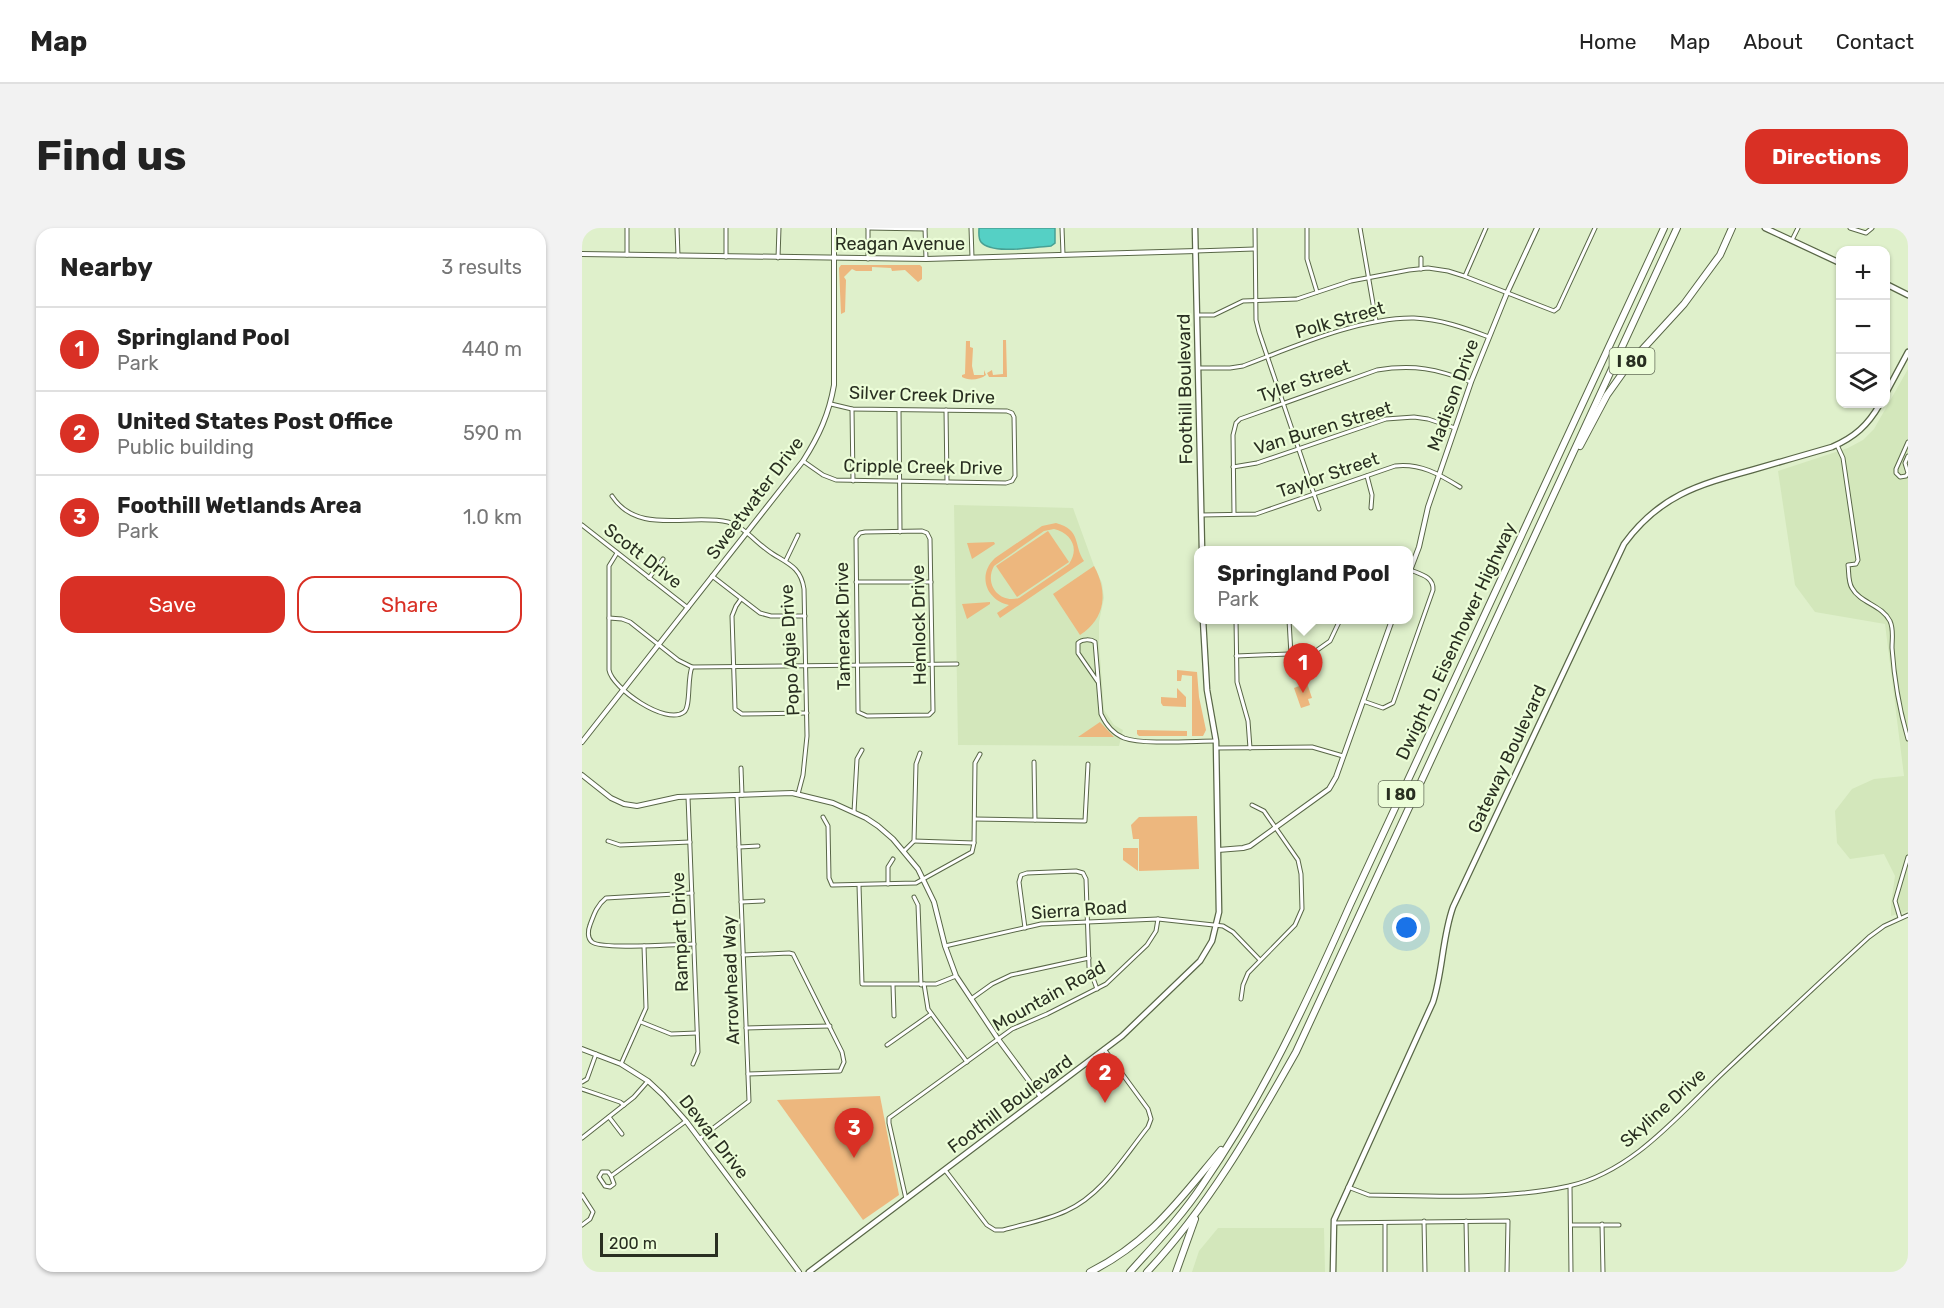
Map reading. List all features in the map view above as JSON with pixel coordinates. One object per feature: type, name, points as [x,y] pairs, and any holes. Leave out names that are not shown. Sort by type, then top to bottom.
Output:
[{"type":"highway","name":"Dwight D. Eisenhower Highway","points":[[1130,1272],[1202,1186],[1263,1089],[1306,1004],[1665,228]]},
{"type":"highway","name":"Dwight D. Eisenhower Highway","points":[[1147,1272],[1196,1214],[1245,1142],[1296,1052],[1677,228]]},
{"type":"highway","name":"I 80","points":[[1548,505],[1607,395],[1629,364],[1684,304],[1720,255],[1732,228]]},
{"type":"highway","points":[[1090,1272],[1112,1261],[1146,1236],[1237,1131]]},
{"type":"highway","points":[[1176,1272],[1196,1214]]},
{"type":"main road","name":"Foothill Boulevard","points":[[1195,228],[1202,546]]},
{"type":"main road","points":[[1765,228],[1836,261]]},
{"type":"main road","points":[[1890,286],[1908,295]]},
{"type":"main road","points":[[1890,386],[1907,355]]},
{"type":"main road","name":"Gateway Boulevard","points":[[1333,1272],[1333,1223],[1347,1187],[1433,1002],[1440,977],[1445,935],[1456,898],[1624,544],[1654,510],[1681,493],[1712,481],[1847,441],[1865,426],[1877,408]]},
{"type":"main road","name":"Foothill Boulevard","points":[[809,1272],[1132,1028],[1200,961],[1209,948],[1219,912],[1218,850],[1216,741],[1207,690],[1203,624]]},
{"type":"street","points":[[627,228],[627,255]]},
{"type":"street","points":[[677,228],[678,256]]},
{"type":"street","points":[[726,228],[726,257]]},
{"type":"street","points":[[778,258],[779,228]]},
{"type":"street","name":"Sweetwater Drive","points":[[582,742],[803,461],[820,433],[831,404],[834,385],[834,228]]},
{"type":"street","points":[[868,259],[868,228],[925,228],[926,260]]},
{"type":"street","points":[[971,228],[972,257]]},
{"type":"street","points":[[1062,228],[1063,254]]},
{"type":"street","points":[[1255,228],[1256,320],[1319,509]]},
{"type":"street","points":[[1307,228],[1307,259],[1317,292]]},
{"type":"street","points":[[1360,228],[1376,321]]},
{"type":"street","points":[[1464,276],[1486,228]]},
{"type":"street","name":"Madison Drive","points":[[1413,557],[1439,474],[1472,382],[1507,293],[1537,228]]},
{"type":"street","points":[[1197,315],[1214,315],[1235,304],[1286,301],[1351,281],[1421,269],[1448,271],[1464,276],[1554,311],[1558,308],[1595,228]]},
{"type":"street","points":[[1792,240],[1798,228]]},
{"type":"street","points":[[1850,228],[1866,233],[1872,228]]},
{"type":"street","name":"Reagan Avenue","points":[[582,254],[926,260],[1255,249]]},
{"type":"street","points":[[1421,258],[1421,269]]},
{"type":"street","name":"Polk Street","points":[[1198,368],[1230,368],[1376,321],[1415,318],[1436,320],[1489,337]]},
{"type":"street","name":"Tyler Street","points":[[1234,514],[1233,435],[1236,423],[1247,416],[1377,370],[1396,367],[1419,367],[1441,371],[1472,382]]},
{"type":"street","name":"Silver Creek Drive","points":[[831,404],[852,409],[1007,411],[1012,413],[1014,417],[1015,476],[1012,481]]},
{"type":"street","points":[[852,409],[853,481]]},
{"type":"street","points":[[898,410],[900,532]]},
{"type":"street","points":[[946,410],[947,482]]},
{"type":"street","name":"Van Buren Street","points":[[1233,467],[1257,463],[1386,419],[1401,417],[1428,419],[1455,428]]},
{"type":"street","points":[[1908,442],[1896,471],[1900,477],[1908,473],[1905,463],[1908,456]]},
{"type":"street","points":[[1837,445],[1843,458],[1858,560],[1856,564],[1848,565],[1851,585],[1854,591],[1883,611],[1891,622],[1896,678],[1908,739]]},
{"type":"street","name":"Cripple Creek Drive","points":[[803,461],[829,478],[853,481],[1006,483],[1012,481]]},
{"type":"street","name":"Taylor Street","points":[[1201,515],[1256,514],[1395,466],[1416,466],[1439,474],[1460,487]]},
{"type":"street","points":[[1367,476],[1372,495],[1371,508]]},
{"type":"street","name":"Popo Agie Drive","points":[[612,496],[624,508],[641,518],[727,522],[735,525],[770,553],[795,568],[802,578],[805,616],[807,748],[798,794]]},
{"type":"street","name":"Scott Drive","points":[[582,525],[688,608]]},
{"type":"street","name":"Hemlock Drive","points":[[860,713],[867,716],[929,715],[933,711],[930,539],[927,533],[922,531],[900,532]]},
{"type":"street","name":"Tamerack Drive","points":[[860,713],[858,712],[856,538],[860,533],[865,532],[900,532]]},
{"type":"street","points":[[786,561],[798,535]]},
{"type":"street","points":[[616,553],[609,566],[610,674],[624,689],[656,712],[668,715],[681,714],[687,707],[688,683],[692,668]]},
{"type":"street","points":[[649,578],[663,560]]},
{"type":"street","points":[[1363,701],[1380,707],[1387,707],[1393,703],[1434,586],[1429,578],[1413,572]]},
{"type":"street","points":[[712,576],[766,615],[805,616]]},
{"type":"street","points":[[856,582],[931,582]]},
{"type":"street","points":[[741,599],[732,616],[735,709],[742,714],[807,713]]},
{"type":"street","points":[[609,618],[627,620],[678,660],[692,668],[957,664]]},
{"type":"street","points":[[1236,624],[1238,682],[1248,721],[1250,748]]},
{"type":"street","points":[[1289,624],[1291,655]]},
{"type":"street","points":[[1236,656],[1306,654],[1320,650],[1333,638],[1338,624]]},
{"type":"street","points":[[1218,850],[1251,846],[1326,793],[1333,784],[1391,624]]},
{"type":"street","points":[[1098,682],[1078,653],[1078,643],[1081,640],[1095,642],[1101,714],[1110,728],[1124,737],[1141,741],[1216,741]]},
{"type":"street","points":[[1216,748],[1320,747],[1343,756]]},
{"type":"street","points":[[854,812],[857,759],[862,750]]},
{"type":"street","points":[[904,851],[914,841],[916,764],[920,753]]},
{"type":"street","points":[[823,817],[828,826],[831,883],[835,885],[913,884],[971,853],[974,843],[975,763],[980,754]]},
{"type":"street","points":[[1034,762],[1035,820]]},
{"type":"street","points":[[975,819],[1084,821],[1088,764]]},
{"type":"street","name":"Arrowhead Way","points":[[699,1139],[749,1101],[739,847],[741,768]]},
{"type":"street","points":[[582,775],[611,798],[624,804],[637,806],[688,797],[787,793],[833,803],[878,826],[904,851],[924,879],[938,915],[945,946],[956,976],[998,1039],[1041,1097]]},
{"type":"street","name":"Rampart Drive","points":[[688,797],[698,1033],[698,1052],[693,1064]]},
{"type":"street","points":[[1240,999],[1245,980],[1260,960],[1295,925],[1302,909],[1300,867],[1294,853],[1264,811],[1252,805]]},
{"type":"street","points":[[608,841],[620,845],[690,842]]},
{"type":"street","points":[[914,841],[974,843]]},
{"type":"street","points":[[739,847],[758,846]]},
{"type":"street","points":[[1900,918],[1896,909],[1896,895],[1908,857]]},
{"type":"street","points":[[888,884],[888,867],[893,859]]},
{"type":"street","points":[[1025,928],[1019,879],[1021,875],[1076,871],[1083,873],[1086,879],[1090,973],[1097,989]]},
{"type":"street","points":[[859,885],[862,984],[922,985],[942,983],[956,976]]},
{"type":"street","points":[[692,893],[606,898],[598,905],[588,929],[588,936],[591,942],[598,945],[694,944]]},
{"type":"street","points":[[914,897],[918,904],[922,985],[927,1006],[967,1062]]},
{"type":"street","points":[[741,902],[763,901]]},
{"type":"street","name":"Skyline Drive","points":[[1347,1187],[1369,1195],[1517,1194],[1570,1185],[1607,1171],[1640,1150],[1684,1112],[1869,937],[1908,915]]},
{"type":"street","name":"Sierra Road","points":[[945,946],[1053,923],[1158,919],[1217,924]]},
{"type":"street","name":"Mountain Road","points":[[906,1199],[889,1118],[1021,1024],[1097,989],[1114,977],[1147,945],[1156,931],[1158,919]]},
{"type":"street","points":[[1217,924],[1228,928],[1260,960]]},
{"type":"street","points":[[621,1064],[646,1008],[644,946]]},
{"type":"street","points":[[743,955],[794,954],[842,1052],[843,1067],[840,1071],[748,1074]]},
{"type":"street","points":[[971,999],[992,984],[1011,975],[1089,958]]},
{"type":"street","points":[[893,985],[894,1016]]},
{"type":"street","points":[[887,1045],[932,1014]]},
{"type":"street","points":[[641,1022],[671,1034],[698,1033]]},
{"type":"street","points":[[746,1028],[830,1026]]},
{"type":"street","points":[[945,1170],[987,1226],[995,1230],[1003,1230],[1054,1216],[1078,1205],[1090,1196],[1107,1179],[1148,1128],[1151,1119],[1148,1109],[1104,1049]]},
{"type":"street","name":"Dewar Drive","points":[[582,1050],[621,1064],[648,1081],[663,1095],[686,1121],[799,1272]]},
{"type":"street","points":[[582,1082],[587,1078],[596,1054]]},
{"type":"street","points":[[582,1138],[637,1095],[648,1081]]},
{"type":"street","points":[[582,1089],[620,1102],[624,1106]]},
{"type":"street","points":[[609,1117],[622,1134]]},
{"type":"street","points":[[611,1176],[686,1121]]},
{"type":"street","points":[[604,1171],[611,1176],[614,1182],[610,1187],[605,1186],[599,1177],[604,1171]]},
{"type":"street","points":[[1570,1185],[1571,1272]]},
{"type":"street","points":[[582,1195],[593,1212],[592,1217],[582,1225]]},
{"type":"street","points":[[1424,1221],[1425,1272]]},
{"type":"street","points":[[1466,1221],[1467,1272]]},
{"type":"street","points":[[1333,1223],[1508,1221],[1508,1272]]},
{"type":"street","points":[[1385,1222],[1385,1272]]},
{"type":"street","points":[[1602,1224],[1603,1272]]},
{"type":"street","points":[[1570,1225],[1619,1225]]},
{"type":"shaded area","points":[[841,265],[920,265],[922,279],[918,282],[905,270],[892,271],[891,268],[872,267],[872,271],[852,269],[844,277],[846,280],[845,312],[841,314],[839,268]]},
{"type":"shaded area","points":[[1003,340],[1006,340],[1007,377],[989,377],[987,373],[992,370],[993,375],[1003,374]]},
{"type":"shaded area","points":[[966,341],[970,341],[970,347],[973,348],[974,375],[984,375],[984,370],[986,375],[981,378],[962,377],[965,374]]},
{"type":"shaded area","points":[[1908,369],[1908,911],[1891,916],[1895,876],[1884,854],[1850,859],[1837,843],[1835,811],[1852,789],[1874,779],[1904,776],[1885,624],[1815,612],[1795,585],[1778,471],[1848,448],[1863,440],[1874,429],[1886,408],[1890,408],[1890,401]]},
{"type":"shaded area","points":[[954,505],[1073,508],[1102,583],[1104,598],[1099,622],[1099,642],[1104,710],[1114,725],[1123,730],[1119,746],[958,745]]},
{"type":"shaded area","points":[[1056,523],[1070,530],[1084,561],[1000,618],[997,613],[1009,605],[995,598],[987,586],[985,579],[989,565],[995,558],[1042,526]],"holes":[[[1054,529],[1069,538],[1074,547],[1069,564],[1019,598],[1005,598],[995,591],[991,579],[994,566],[1044,531]]]},
{"type":"shaded area","points":[[1048,531],[1069,562],[1017,597],[996,566]]},
{"type":"shaded area","points":[[994,542],[995,544],[972,559],[967,543]]},
{"type":"shaded area","points":[[1094,566],[1101,585],[1102,604],[1095,621],[1080,635],[1053,594]]},
{"type":"shaded area","points":[[990,602],[990,604],[967,619],[962,604]]},
{"type":"shaded area","points":[[1177,670],[1197,672],[1199,697],[1206,730],[1203,736],[1192,736],[1192,676],[1182,675],[1181,681],[1177,681]]},
{"type":"shaded area","points":[[1307,683],[1312,698],[1308,699],[1310,705],[1301,708],[1294,688]]},
{"type":"shaded area","points":[[1177,688],[1186,697],[1186,707],[1163,706],[1161,697],[1177,698]]},
{"type":"shaded area","points":[[1100,722],[1114,737],[1078,737]]},
{"type":"shaded area","points":[[1137,730],[1187,731],[1187,736],[1139,736]]},
{"type":"shaded area","points":[[1197,816],[1199,869],[1139,871],[1139,839],[1133,839],[1131,825],[1139,817]]},
{"type":"shaded area","points":[[1123,848],[1138,848],[1138,871],[1123,860]]},
{"type":"shaded area","points":[[880,1096],[899,1195],[863,1220],[777,1100]]},
{"type":"shaded area","points":[[1218,1228],[1324,1228],[1325,1272],[1192,1272],[1199,1251]]},
{"type":"water","points":[[979,228],[1055,228],[1055,243],[1051,246],[1025,249],[994,248],[981,242]]},
{"type":"place","name":"Springland Pool","points":[[1303,693]]},
{"type":"place","name":"United States Post Office","points":[[1105,1103]]},
{"type":"place","name":"Foothill Wetlands Area","points":[[854,1158]]}]
